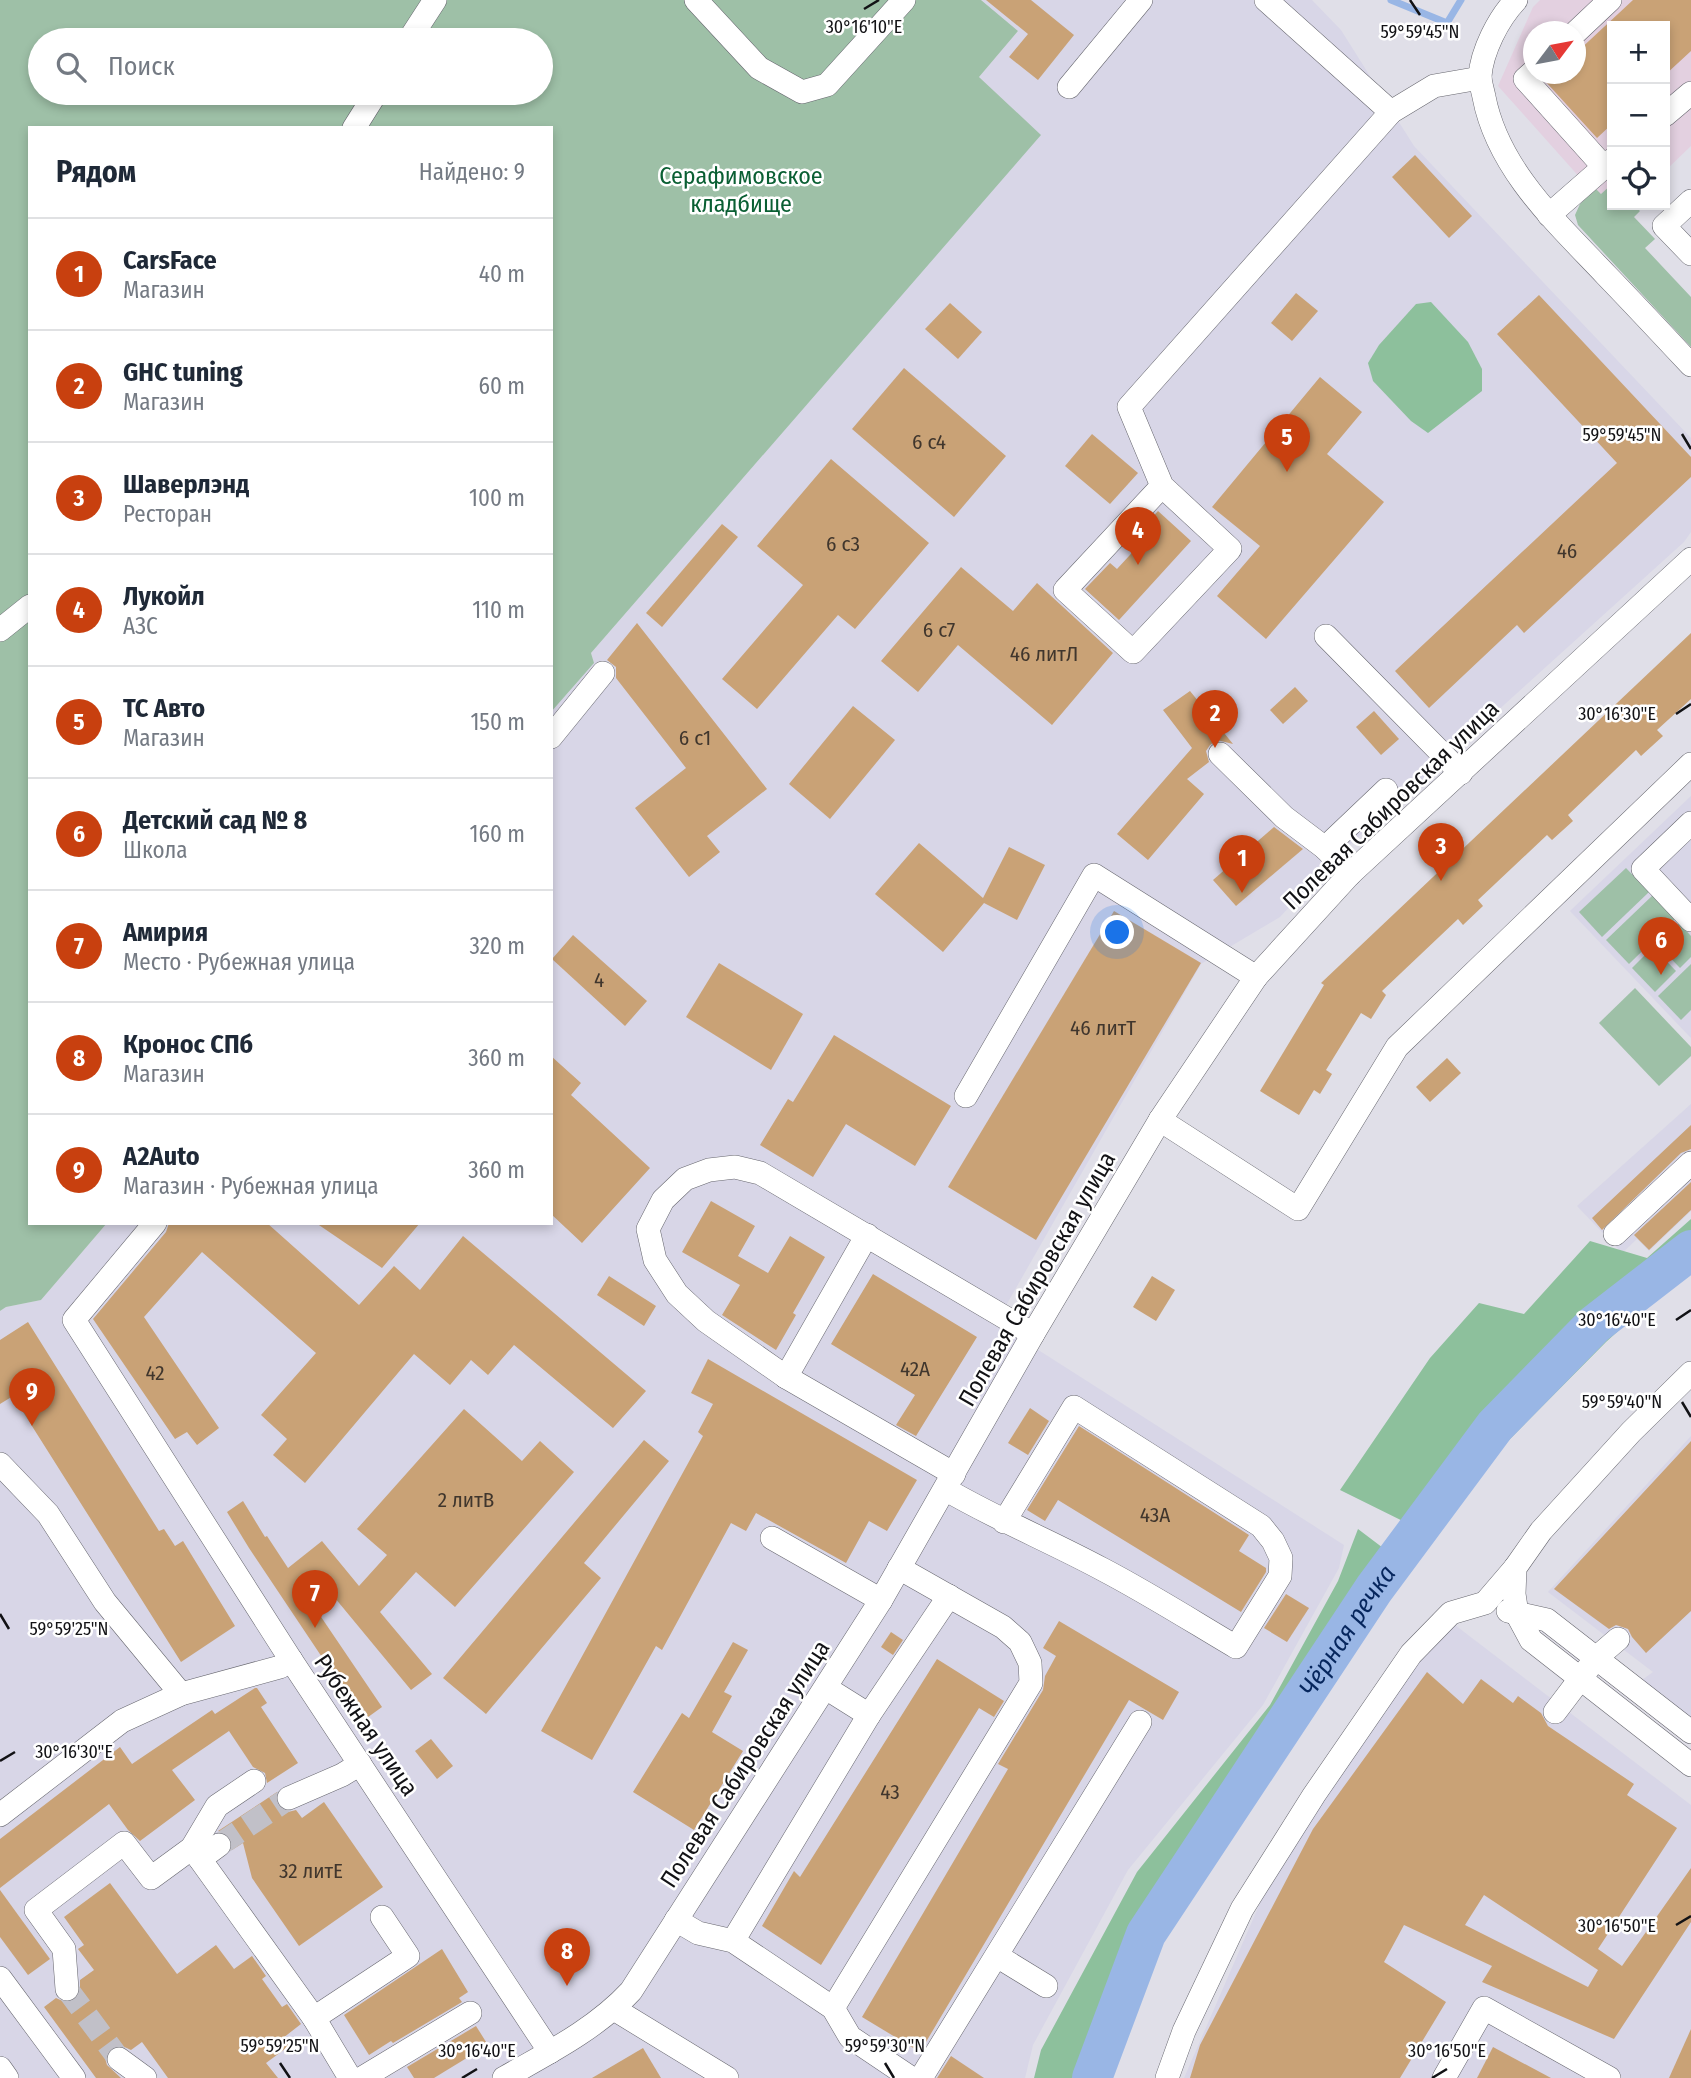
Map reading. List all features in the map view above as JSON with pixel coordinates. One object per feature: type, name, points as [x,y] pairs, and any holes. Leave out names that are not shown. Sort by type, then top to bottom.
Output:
[{"type":"street","points":[[417,28],[435,0]]},
{"type":"street","points":[[696,0],[760,68],[802,92],[827,85],[905,0]]},
{"type":"street","points":[[1069,87],[1141,0]]},
{"type":"street","points":[[1266,0],[1391,112]]},
{"type":"street","points":[[1516,0],[1495,31],[1485,53],[1480,78],[1486,108],[1497,140],[1549,215],[1691,365]]},
{"type":"street","points":[[1586,23],[1610,0]]},
{"type":"street","points":[[1162,486],[1065,590],[1133,652],[1230,549],[1162,486],[1129,407],[1391,112],[1434,86],[1480,78]]},
{"type":"street","points":[[1530,84],[1607,162]]},
{"type":"street","points":[[1670,111],[1691,93]]},
{"type":"street","points":[[355,126],[368,105]]},
{"type":"street","points":[[1549,215],[1607,164]]},
{"type":"street","points":[[1691,201],[1664,226],[1691,254]]},
{"type":"street","name":"Полевая Сабировская улица","points":[[504,2078],[614,2010],[631,1992],[881,1600],[1033,1334],[1160,1120],[1256,977],[1350,874],[1691,559]]},
{"type":"street","points":[[0,630],[28,608]]},
{"type":"street","points":[[1326,636],[1461,774]]},
{"type":"street","points":[[553,735],[603,673]]},
{"type":"street","points":[[1220,754],[1284,817],[1325,848],[1350,874]]},
{"type":"street","points":[[1160,1120],[1298,1209],[1397,1047],[1691,764]]},
{"type":"street","points":[[1325,848],[1386,790]]},
{"type":"street","points":[[1691,823],[1643,869],[1691,920]]},
{"type":"street","points":[[966,1096],[1094,875],[1256,977]]},
{"type":"street","points":[[1615,1234],[1691,1163]]},
{"type":"street","points":[[1004,1522],[1074,1407],[1261,1526],[1273,1541],[1281,1558],[1280,1576],[1236,1647],[1101,1569],[1004,1522],[950,1481],[786,1377],[706,1321],[677,1294],[654,1260],[648,1229],[663,1200],[685,1179],[709,1170],[735,1167],[760,1173],[1033,1334]]},
{"type":"street","name":"Рубежная улица","points":[[153,1225],[74,1320],[291,1660],[550,2052]]},
{"type":"street","points":[[786,1377],[867,1235]]},
{"type":"street","points":[[1485,1603],[1550,1521],[1631,1432],[1691,1373]]},
{"type":"street","points":[[3,1473],[48,1514],[105,1602],[181,1694]]},
{"type":"street","points":[[772,1538],[881,1600]]},
{"type":"street","points":[[833,2008],[1031,1683],[1030,1662],[1020,1642],[1003,1627],[900,1568]]},
{"type":"street","points":[[1515,1568],[1516,1604],[1531,1640],[1691,1765]]},
{"type":"street","points":[[733,1941],[869,1715],[949,1596]]},
{"type":"street","points":[[1167,2078],[1184,2031],[1242,1909],[1314,1795],[1411,1654],[1451,1613],[1485,1603],[1516,1604],[1547,1620],[1691,1732]]},
{"type":"street","points":[[1555,1712],[1596,1658],[1618,1639]]},
{"type":"street","points":[[0,1815],[122,1721],[181,1694],[280,1667],[291,1660]]},
{"type":"street","points":[[826,1688],[869,1715]]},
{"type":"street","points":[[921,2078],[1140,1722]]},
{"type":"street","points":[[289,1798],[360,1764]]},
{"type":"street","points":[[196,1853],[218,1806],[254,1781]]},
{"type":"street","points":[[67,1990],[64,1949],[36,1910],[124,1843],[150,1878],[219,1844]]},
{"type":"street","points":[[196,1853],[314,2018],[350,2078]]},
{"type":"street","points":[[314,2018],[408,1956],[382,1917]]},
{"type":"street","points":[[676,1920],[698,1933],[733,1941],[833,2008],[850,2037],[911,2078]]},
{"type":"street","points":[[997,1956],[1046,1986]]},
{"type":"street","points":[[0,1978],[74,2078]]},
{"type":"street","points":[[1444,2078],[1483,2008],[1609,2078]]},
{"type":"street","points":[[614,2010],[727,2078]]},
{"type":"street","points":[[362,2078],[470,2013]]},
{"type":"street","points":[[119,2059],[145,2078]]},
{"type":"street","points":[[0,2068],[7,2078]]},
{"type":"shaded area","points":[[981,0],[1312,0],[1341,30],[1414,146],[1691,438],[1691,532],[1684,542],[1336,857],[1280,917],[1201,964],[996,1323],[1344,1545],[1339,1568],[1263,1705],[1128,1870],[1033,2045],[1025,2078],[0,2078],[0,1311],[6,1307],[41,1300],[105,1225],[553,1225],[553,710],[594,663],[591,653],[1040,135],[979,77],[1018,31]]},
{"type":"shaded area","points":[[1540,0],[1691,0],[1691,146],[1670,166],[1670,21],[1607,21],[1607,208],[1498,86],[1523,30],[1523,84],[1586,84],[1586,21],[1527,21],[1533,7]]},
{"type":"shaded area","points":[[1691,796],[1691,1038],[1570,911]]},
{"type":"shaded area","points":[[1691,1104],[1691,1211],[1649,1251],[1637,1239],[1622,1253],[1577,1206]]},
{"type":"shaded area","points":[[1691,1436],[1691,1718],[1642,1680],[1653,1672],[1548,1592]]},
{"type":"shaded area","points":[[1455,1625],[1691,1805],[1691,2078],[1184,2078],[1274,1871],[1427,1648]]},
{"type":"green space","name":"Серафимовское кладбище","points":[[0,0],[981,0],[1018,31],[979,77],[1041,135],[591,653],[594,663],[553,710],[553,126],[28,126],[28,1225],[105,1225],[41,1300],[6,1307],[0,1311]]},
{"type":"green space","points":[[1596,189],[1601,194],[1607,189],[1607,210],[1640,211],[1634,217],[1655,239],[1645,248],[1691,297],[1691,347],[1578,225],[1575,215],[1580,204]]},
{"type":"green space","points":[[1431,302],[1468,342],[1482,369],[1482,391],[1428,433],[1411,421],[1373,381],[1368,363],[1379,345],[1416,304]]},
{"type":"green space","points":[[1626,868],[1649,892],[1602,937],[1579,912]]},
{"type":"green space","points":[[1653,895],[1675,919],[1629,964],[1606,940]]},
{"type":"green space","points":[[1679,923],[1691,936],[1691,957],[1680,968],[1657,944]]},
{"type":"green space","points":[[1653,947],[1676,971],[1655,992],[1632,968]]},
{"type":"green space","points":[[1691,964],[1691,1010],[1681,1020],[1658,996]]},
{"type":"green space","points":[[1635,988],[1691,1047],[1691,1056],[1659,1086],[1599,1023]]},
{"type":"green space","points":[[1691,1219],[1691,1265],[1606,1342],[1509,1440],[1429,1534],[1340,1490],[1430,1358],[1479,1303],[1524,1314],[1590,1241],[1647,1258]]},
{"type":"green space","points":[[1358,1529],[1391,1554],[1142,1929],[1083,2078],[1034,2078],[1041,2050],[1137,1872],[1270,1705],[1338,1581]]},
{"type":"building","points":[[986,0],[1031,0],[1074,35],[1038,80],[1009,57],[1028,34]]},
{"type":"building","points":[[1633,0],[1691,0],[1691,51],[1670,70],[1670,21],[1610,21]]},
{"type":"building","points":[[1607,24],[1607,129],[1597,138],[1548,84],[1586,84],[1586,44]]},
{"type":"building","points":[[1415,155],[1472,216],[1449,238],[1392,177]]},
{"type":"building","points":[[1296,293],[1318,311],[1292,341],[1271,323]]},
{"type":"building","points":[[1539,295],[1691,457],[1691,477],[1524,633],[1517,625],[1429,708],[1395,671],[1617,463],[1497,334]]},
{"type":"building","points":[[950,303],[982,332],[958,359],[925,329]]},
{"type":"building","points":[[904,368],[1006,456],[954,517],[852,429]]},
{"type":"building","points":[[1320,377],[1362,412],[1327,454],[1384,502],[1266,639],[1217,596],[1260,546],[1212,507]]},
{"type":"building","points":[[1092,434],[1138,473],[1110,504],[1065,466]]},
{"type":"building","points":[[831,459],[929,543],[855,629],[838,615],[757,709],[722,679],[803,585],[757,546]]},
{"type":"building","points":[[1158,511],[1191,541],[1119,620],[1085,589],[1110,563],[1117,569],[1141,543],[1134,537]]},
{"type":"building","points":[[722,524],[738,537],[662,627],[646,613]]},
{"type":"building","points":[[961,567],[1013,611],[1037,583],[1113,653],[1052,725],[958,645],[918,692],[881,661]]},
{"type":"building","points":[[637,623],[767,789],[707,836],[720,852],[689,877],[635,808],[686,768],[616,678],[616,667],[607,660]]},
{"type":"building","points":[[1691,633],[1691,699],[1657,730],[1663,736],[1641,756],[1636,750],[1568,815],[1573,821],[1552,840],[1547,835],[1478,900],[1483,906],[1463,925],[1458,919],[1382,991],[1386,995],[1371,1019],[1361,1013],[1326,1070],[1332,1074],[1320,1094],[1314,1090],[1299,1115],[1260,1091],[1324,985],[1321,983]]},
{"type":"building","points":[[1295,687],[1308,701],[1283,724],[1270,710]]},
{"type":"building","points":[[1190,691],[1233,744],[1217,740],[1210,745],[1206,751],[1209,762],[1187,779],[1204,794],[1148,860],[1117,834],[1192,748],[1163,710]]},
{"type":"building","points":[[853,706],[895,740],[830,819],[789,784]]},
{"type":"building","points":[[1374,711],[1399,739],[1381,755],[1356,727]]},
{"type":"building","points":[[1274,827],[1303,849],[1236,906],[1213,880]]},
{"type":"building","points":[[919,843],[983,898],[1009,847],[1045,865],[1017,920],[984,903],[943,952],[875,894]]},
{"type":"building","points":[[1114,911],[1201,963],[1036,1240],[948,1187]]},
{"type":"building","points":[[573,935],[647,1001],[625,1026],[553,958]]},
{"type":"building","points":[[719,963],[803,1014],[771,1070],[686,1017]]},
{"type":"building","points":[[834,1035],[951,1106],[915,1166],[846,1124],[813,1177],[760,1145],[788,1099],[793,1102]]},
{"type":"building","points":[[553,1058],[581,1083],[571,1095],[650,1168],[582,1243],[553,1216]]},
{"type":"building","points":[[1447,1058],[1461,1073],[1430,1102],[1416,1087]]},
{"type":"building","points":[[1691,1125],[1691,1149],[1681,1153],[1602,1230],[1592,1218]]},
{"type":"building","points":[[1691,1182],[1691,1210],[1649,1250],[1634,1235]]},
{"type":"building","points":[[711,1201],[755,1226],[738,1256],[768,1273],[790,1236],[825,1257],[793,1313],[796,1315],[776,1350],[722,1315],[740,1285],[682,1252]]},
{"type":"building","points":[[168,1225],[269,1225],[359,1305],[394,1266],[420,1290],[463,1236],[646,1391],[613,1428],[514,1345],[488,1375],[471,1360],[450,1385],[414,1354],[305,1483],[273,1455],[287,1439],[261,1415],[316,1353],[202,1252],[144,1317],[219,1428],[197,1445],[187,1432],[175,1439],[93,1319],[166,1232]]},
{"type":"building","points":[[319,1225],[418,1225],[382,1268]]},
{"type":"building","points":[[873,1274],[977,1337],[916,1436],[896,1425],[915,1395],[831,1344]]},
{"type":"building","points":[[609,1276],[656,1306],[644,1326],[597,1295]]},
{"type":"building","points":[[1152,1276],[1175,1290],[1156,1321],[1133,1307]]},
{"type":"building","points":[[28,1322],[159,1531],[164,1529],[175,1546],[183,1541],[235,1626],[181,1662],[13,1396],[0,1404],[0,1340]]},
{"type":"building","points":[[708,1359],[917,1480],[887,1531],[869,1521],[846,1563],[756,1513],[746,1531],[731,1523],[662,1650],[656,1646],[592,1760],[541,1731],[703,1436],[698,1432],[713,1404],[691,1393]]},
{"type":"building","points":[[1030,1408],[1049,1421],[1028,1455],[1008,1443]]},
{"type":"building","points":[[464,1409],[522,1461],[540,1441],[574,1472],[455,1607],[416,1572],[380,1612],[432,1674],[411,1690],[330,1592],[313,1605],[382,1707],[364,1720],[227,1512],[243,1501],[288,1568],[322,1541],[359,1586],[387,1555],[357,1529]]},
{"type":"building","points":[[1079,1426],[1249,1535],[1239,1551],[1266,1568],[1266,1572],[1241,1612],[1058,1500],[1045,1521],[1027,1510]]},
{"type":"building","points":[[644,1440],[669,1461],[584,1563],[601,1578],[486,1714],[443,1678]]},
{"type":"building","points":[[1691,1441],[1691,1611],[1646,1653],[1628,1629],[1616,1625],[1609,1629],[1554,1589]]},
{"type":"building","points":[[1286,1594],[1309,1608],[1287,1642],[1264,1628]]},
{"type":"building","points":[[1059,1621],[1179,1692],[1163,1720],[1129,1700],[920,2052],[862,2017],[1008,1769],[998,1764],[1043,1690],[1045,1676],[1056,1656],[1043,1648]]},
{"type":"building","points":[[891,1632],[903,1640],[893,1655],[881,1647]]},
{"type":"building","points":[[733,1642],[748,1650],[724,1692],[732,1696],[712,1732],[743,1751],[694,1830],[633,1792],[682,1713],[689,1718]]},
{"type":"building","points":[[937,1659],[1004,1701],[994,1717],[979,1708],[821,1965],[762,1926],[794,1871],[800,1877]]},
{"type":"building","points":[[1427,1672],[1463,1704],[1481,1679],[1513,1703],[1518,1696],[1541,1713],[1548,1726],[1634,1784],[1627,1795],[1677,1828],[1598,1949],[1622,1966],[1691,1868],[1691,1922],[1614,2039],[1482,1982],[1492,1966],[1404,1925],[1384,1962],[1446,2002],[1400,2078],[1190,2078],[1200,2045],[1313,1829]],"holes":[[[1484,1895],[1598,1970],[1588,1987],[1465,1925]]]},
{"type":"building","points":[[255,1688],[267,1703],[261,1707],[298,1763],[267,1783],[265,1773],[253,1767],[229,1731],[172,1770],[195,1800],[140,1841],[128,1830],[109,1804],[0,1888],[0,1839],[120,1747],[132,1764],[212,1710],[215,1714]]},
{"type":"building","points":[[431,1739],[453,1766],[437,1779],[415,1751]]},
{"type":"building","points":[[277,1792],[276,1803],[280,1809],[288,1812],[296,1810],[302,1818],[324,1802],[383,1887],[299,1946],[252,1878],[243,1843],[232,1850],[231,1837],[218,1831]]},
{"type":"building","points":[[110,1883],[177,1974],[216,1945],[234,1969],[252,1956],[266,1976],[262,1979],[282,2007],[287,2004],[301,2024],[283,2038],[289,2046],[266,2063],[278,2078],[168,2078],[142,2042],[131,2050],[120,2045],[107,2051],[107,2065],[121,2078],[96,2078],[44,2007],[56,1998],[67,2003],[75,2000],[80,1994],[80,1980],[94,1970],[78,1949],[84,1945],[64,1917]]},
{"type":"building","points":[[0,1890],[50,1959],[28,1975],[0,1937]]},
{"type":"building","points":[[442,1949],[468,1992],[459,1998],[462,2002],[369,2055],[344,2015]]},
{"type":"building","points":[[476,2026],[488,2045],[434,2078],[414,2078],[407,2067]]},
{"type":"building","points":[[1691,2029],[1691,2078],[1669,2078]]},
{"type":"building","points":[[1493,2047],[1551,2078],[1477,2078]]},
{"type":"building","points":[[643,2048],[661,2078],[592,2078]]},
{"type":"building","points":[[951,2056],[984,2078],[937,2078]]},
{"type":"waterway","points":[[1391,0],[1447,23],[1461,0]]},
{"type":"waterway","name":"Чёрная речка","points":[[1092,2078],[1146,1934],[1374,1589],[1495,1426],[1594,1325],[1691,1250]]},
{"type":"tunnel","points":[[219,1845],[289,1798]]},
{"type":"tunnel","points":[[67,1989],[119,2059]]},
{"type":"place","name":"ТС Авто","points":[[1287,472]]},
{"type":"place","name":"Лукойл","points":[[1138,565]]},
{"type":"place","name":"GHC tuning","points":[[1215,748]]},
{"type":"place","name":"Шаверлэнд","points":[[1441,881]]},
{"type":"place","name":"CarsFace","points":[[1242,893]]},
{"type":"place","name":"Детский сад № 8","points":[[1661,975]]},
{"type":"place","name":"A2Auto","points":[[32,1426]]},
{"type":"place","name":"Амирия","points":[[315,1628]]},
{"type":"place","name":"Кронос СПб","points":[[567,1986]]}]
